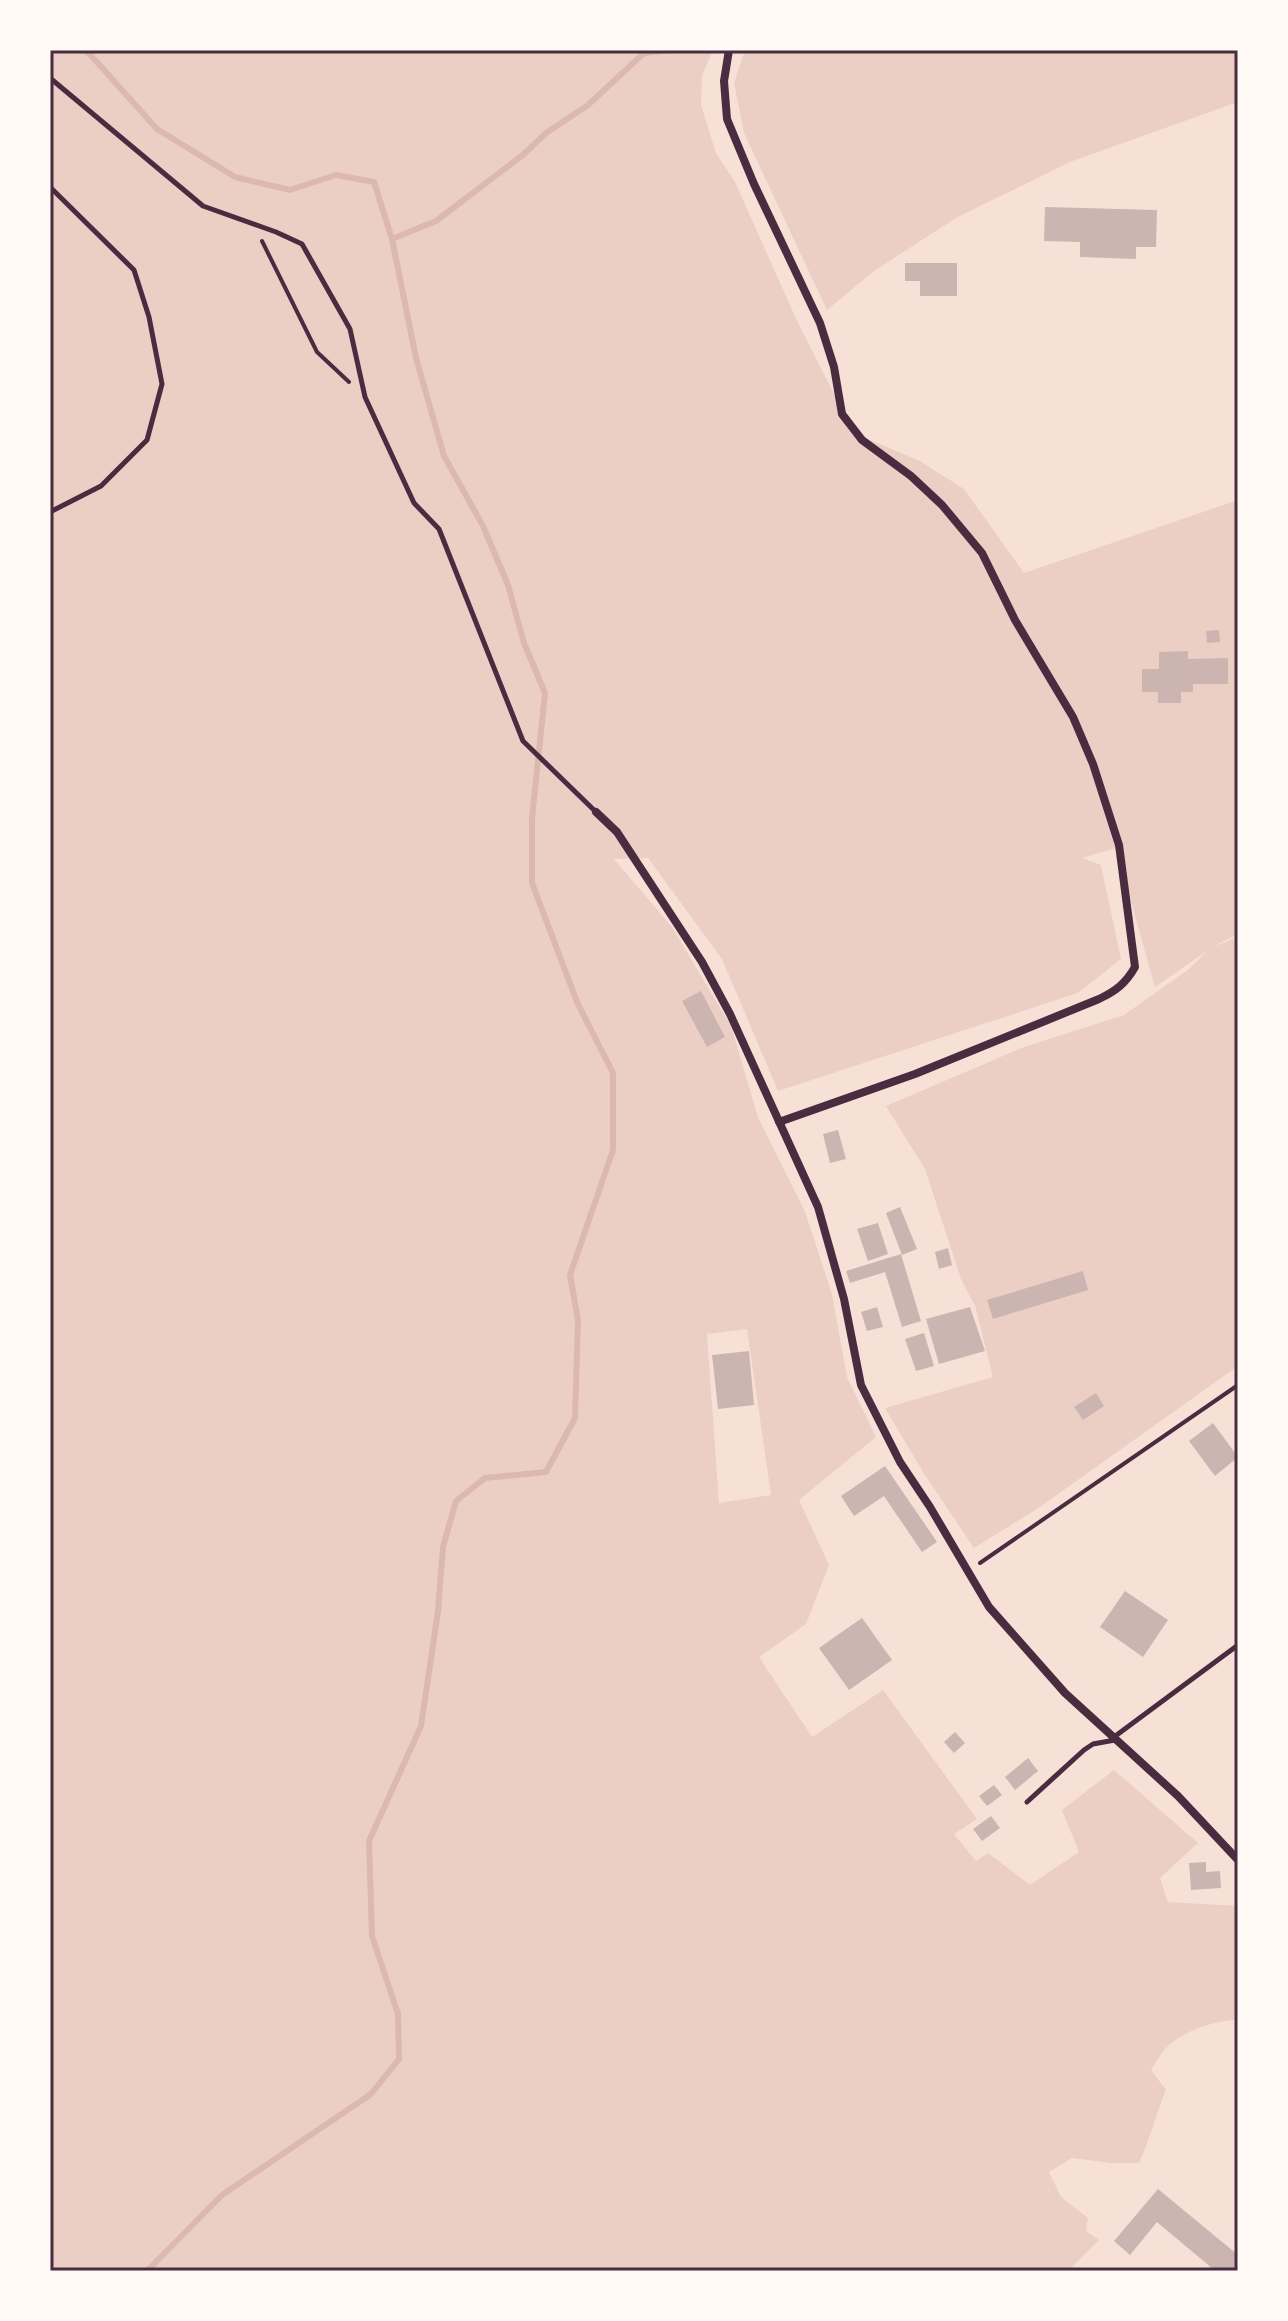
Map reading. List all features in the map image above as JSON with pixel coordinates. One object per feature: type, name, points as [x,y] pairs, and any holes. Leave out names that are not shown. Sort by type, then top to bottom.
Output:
[{"type":"street","points":[[729,50],[724,81],[727,119],[820,323],[834,367],[842,414],[862,440],[911,476],[942,505],[982,553],[1015,620],[1073,717],[1093,764],[1119,845],[1135,967],[1128,980],[1099,999],[915,1074],[779,1122]]},
{"type":"street","points":[[596,812],[617,832],[702,962],[730,1014],[818,1207],[844,1299],[861,1385],[900,1462],[989,1607],[1065,1693],[1178,1796],[1238,1860]]},
{"type":"lane","points":[[50,78],[203,206],[302,244],[350,329],[365,397],[414,503],[439,529],[523,741],[596,812]]},
{"type":"lane","points":[[50,187],[134,270],[149,317],[162,384],[147,440],[101,486],[50,512]]},
{"type":"lane","points":[[1027,1802],[1084,1750],[1093,1744],[1115,1739],[1238,1645]]},
{"type":"path","points":[[253,224],[317,352],[365,397]]},
{"type":"path","points":[[968,1572],[1238,1385]]},
{"type":"shaded area","points":[[50,50],[713,50],[702,76],[701,105],[716,153],[735,182],[798,323],[854,433],[920,461],[964,489],[1024,573],[1238,500],[1238,934],[1212,947],[1238,937],[1238,1366],[1037,1509],[974,1548],[885,1408],[993,1377],[975,1306],[961,1279],[925,1169],[886,1106],[1024,1047],[1124,1015],[1189,969],[1207,951],[1155,987],[1116,848],[1082,858],[1101,865],[1121,959],[1078,993],[778,1091],[722,959],[648,858],[614,859],[672,927],[731,1026],[758,1117],[805,1212],[832,1294],[847,1377],[876,1437],[799,1500],[829,1565],[806,1624],[759,1657],[812,1737],[883,1690],[977,1819],[954,1834],[976,1861],[988,1853],[1030,1885],[1079,1852],[1062,1810],[1114,1770],[1198,1843],[1160,1878],[1168,1902],[1238,1906],[1238,2020],[1210,2024],[1190,2032],[1162,2053],[1151,2070],[1166,2090],[1139,2163],[1072,2158],[1049,2172],[1061,2197],[1088,2218],[1086,2231],[1099,2240],[1072,2267],[1077,2271],[50,2271]],"holes":[[[747,1329],[771,1495],[719,1503],[707,1334]]]},
{"type":"shaded area","points":[[745,50],[1238,50],[1238,102],[1070,162],[956,218],[874,271],[827,310],[744,133],[734,83]]},
{"type":"building","points":[[1045,207],[1157,210],[1156,247],[1136,247],[1136,259],[1080,257],[1080,242],[1044,241]]},
{"type":"building","points":[[905,263],[957,263],[957,296],[920,296],[920,281],[905,281]]},
{"type":"building","points":[[1219,630],[1220,642],[1207,643],[1206,631]]},
{"type":"building","points":[[1188,651],[1188,659],[1228,658],[1228,684],[1193,684],[1193,692],[1181,692],[1181,703],[1158,703],[1158,692],[1142,692],[1142,669],[1159,669],[1159,652]]},
{"type":"building","points":[[701,991],[725,1037],[707,1047],[682,1001]]},
{"type":"building","points":[[838,1130],[846,1159],[830,1163],[823,1134]]},
{"type":"building","points":[[900,1207],[917,1249],[902,1255],[886,1213]]},
{"type":"building","points":[[878,1223],[888,1254],[868,1261],[857,1229]]},
{"type":"building","points":[[948,1248],[952,1265],[939,1269],[935,1252]]},
{"type":"building","points":[[901,1254],[921,1321],[902,1327],[885,1272],[850,1283],[846,1271]]},
{"type":"building","points":[[1083,1271],[1088,1290],[993,1319],[987,1300]]},
{"type":"building","points":[[877,1307],[883,1327],[867,1331],[861,1312]]},
{"type":"building","points":[[970,1307],[985,1351],[939,1364],[926,1319]]},
{"type":"building","points":[[924,1333],[934,1366],[916,1371],[905,1339]]},
{"type":"building","points":[[749,1351],[754,1405],[718,1409],[712,1355]]},
{"type":"building","points":[[1096,1393],[1104,1406],[1083,1420],[1074,1407]]},
{"type":"building","points":[[1213,1423],[1238,1457],[1215,1476],[1189,1441]]},
{"type":"building","points":[[885,1466],[937,1542],[922,1552],[884,1496],[854,1516],[841,1496]]},
{"type":"building","points":[[1125,1591],[1168,1620],[1143,1657],[1100,1627]]},
{"type":"building","points":[[862,1618],[892,1660],[849,1690],[819,1648]]},
{"type":"building","points":[[955,1732],[965,1743],[954,1753],[944,1742]]},
{"type":"building","points":[[1028,1758],[1038,1771],[1015,1790],[1005,1777]]},
{"type":"building","points":[[994,1785],[1002,1795],[987,1806],[979,1796]]},
{"type":"building","points":[[991,1816],[1000,1828],[982,1841],[973,1829]]},
{"type":"building","points":[[1206,1862],[1206,1872],[1220,1871],[1221,1888],[1191,1890],[1189,1863]]},
{"type":"building","points":[[1158,2189],[1238,2255],[1238,2271],[1212,2271],[1157,2222],[1130,2255],[1114,2241]]},
{"type":"waterway","points":[[86,50],[157,129],[235,177],[290,190],[336,175],[374,182],[392,239],[416,358],[444,456],[483,526],[508,585],[524,643],[545,693],[532,818],[532,883],[577,1002],[613,1073],[613,1150],[570,1275],[578,1320],[575,1418],[546,1472],[485,1478],[456,1501],[443,1547],[438,1611],[421,1726],[369,1841],[372,1936],[398,2014],[399,2059],[371,2094],[222,2195],[147,2271]]},
{"type":"waterway","points":[[392,239],[436,221],[524,154],[546,133],[588,105],[644,53],[671,50]]}]
